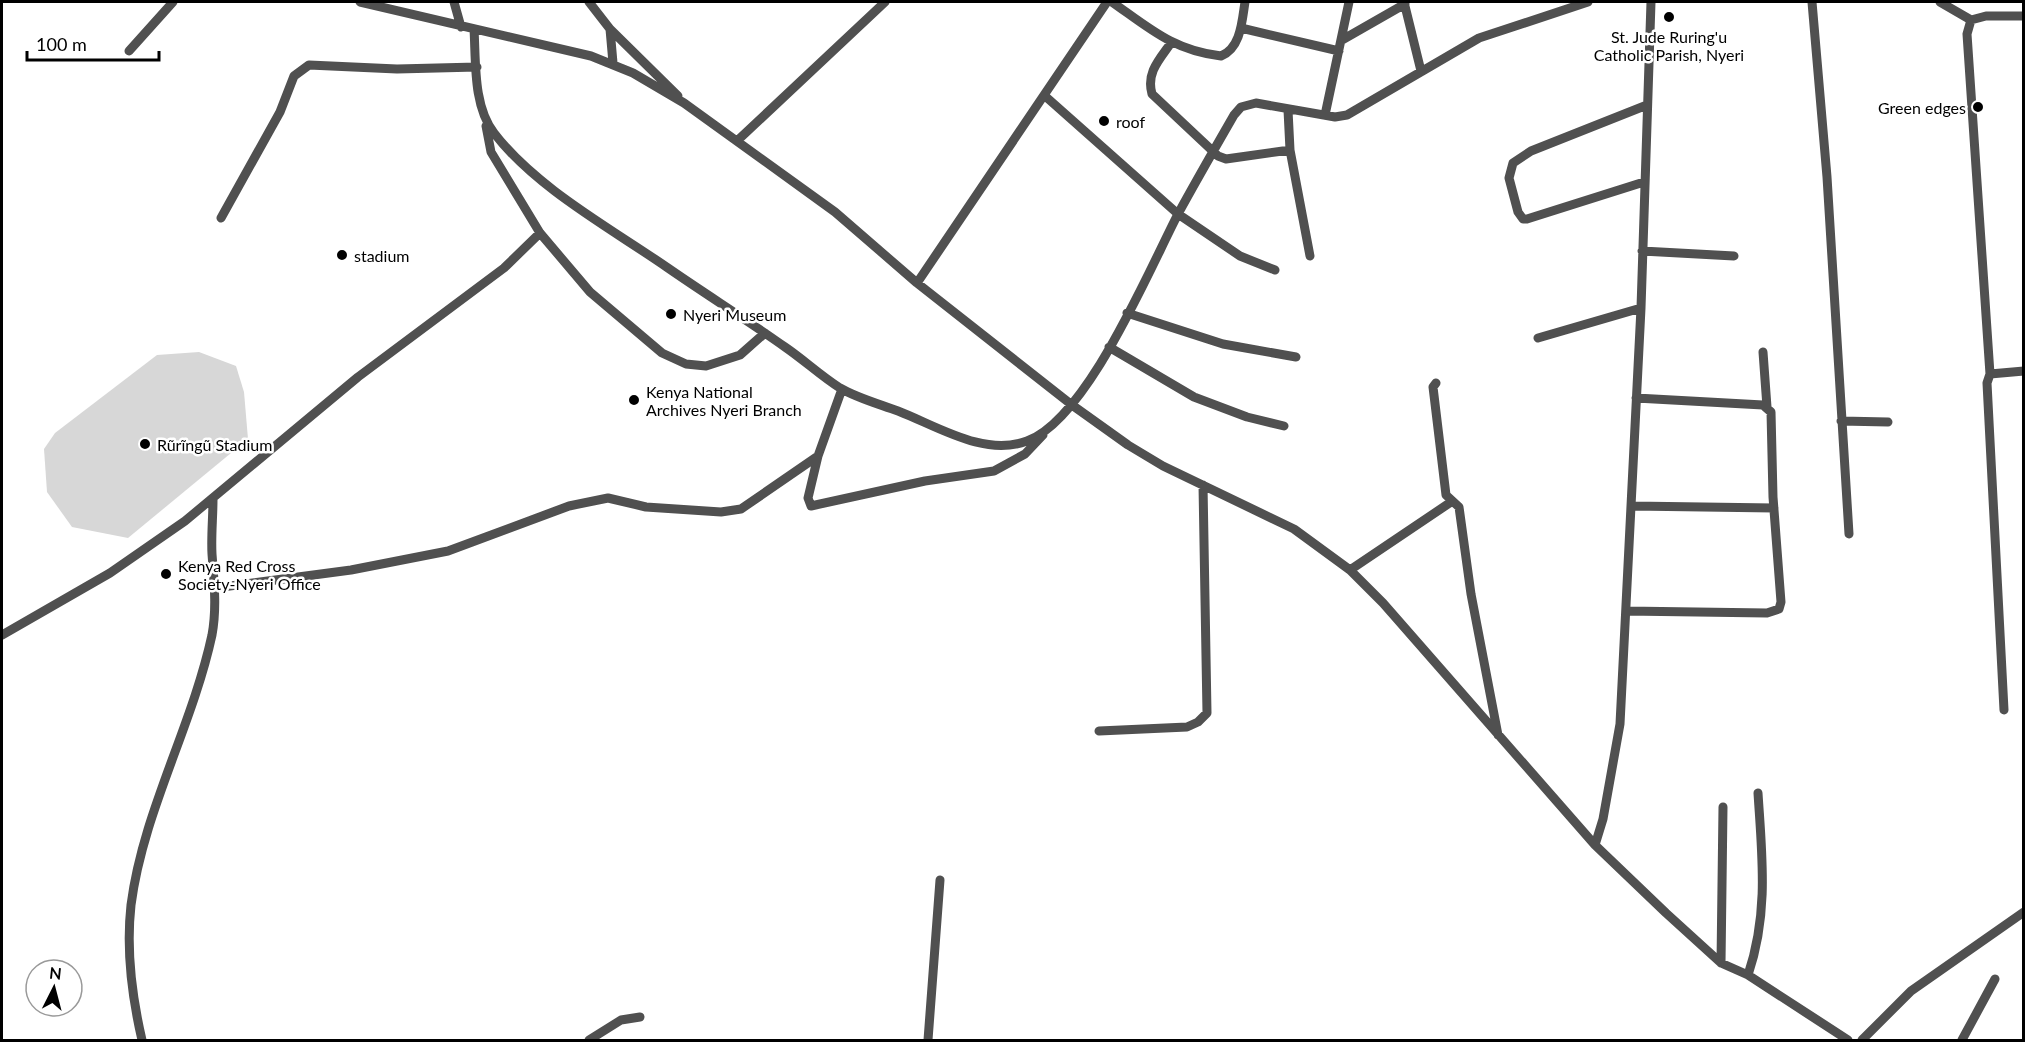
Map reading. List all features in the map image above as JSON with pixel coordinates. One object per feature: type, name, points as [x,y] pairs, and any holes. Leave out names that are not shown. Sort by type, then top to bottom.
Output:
[{"type":"street","points":[[129,51],[173,2]]},
{"type":"street","points":[[360,2],[613,63],[684,103],[738,140],[835,212],[917,283],[1072,405],[1128,445],[1203,485],[1294,529],[1350,570],[1390,611],[1595,845],[1722,963],[1748,975],[1848,1041]]},
{"type":"street","points":[[454,2],[461,27]]},
{"type":"street","points":[[589,2],[610,29],[684,103]]},
{"type":"street","points":[[738,140],[885,2]]},
{"type":"street","points":[[917,283],[1107,2]]},
{"type":"street","points":[[1112,2],[1171,43],[1189,51],[1221,56],[1233,48],[1241,27],[1245,2]]},
{"type":"street","points":[[1325,115],[1349,2]]},
{"type":"street","points":[[842,389],[818,456],[808,498],[811,506],[925,482],[994,471],[1025,454],[1072,405],[1109,347],[1178,214],[1234,115],[1241,107],[1256,103],[1288,110],[1347,116],[1479,38],[1588,2]]},
{"type":"street","points":[[1595,845],[1603,819],[1620,724],[1641,308],[1650,2]]},
{"type":"street","points":[[1812,2],[1827,177],[1849,534]]},
{"type":"street","points":[[1940,2],[1971,20],[1986,16],[2024,16]]},
{"type":"street","points":[[1342,40],[1405,3],[1421,71]]},
{"type":"street","points":[[1971,20],[1967,34],[1990,374],[1987,383],[2004,710]]},
{"type":"street","points":[[1241,27],[1339,51]]},
{"type":"street","points":[[474,29],[482,108],[491,152],[540,233],[590,292],[662,353],[686,364],[706,366],[740,355],[765,333]]},
{"type":"street","points":[[610,29],[613,63]]},
{"type":"street","points":[[1171,43],[1152,71],[1150,86],[1152,94],[1214,152],[1226,159],[1290,150]]},
{"type":"street","points":[[221,218],[280,112],[294,76],[303,67],[309,65],[397,69],[477,67]]},
{"type":"street","points":[[1045,96],[1178,214],[1240,256],[1275,270]]},
{"type":"street","points":[[1644,182],[1523,219],[1518,212],[1509,173],[1513,163],[1531,151],[1647,105]]},
{"type":"street","points":[[482,108],[492,131],[508,149],[568,201],[765,333],[842,389],[914,417],[944,433],[993,445],[1011,446],[1029,441],[1049,429]]},
{"type":"street","points":[[1288,110],[1290,150],[1310,256]]},
{"type":"street","points":[[917,283],[1027,113]]},
{"type":"street","points":[[2,635],[110,573],[213,499],[277,442],[358,377],[504,268],[540,233]]},
{"type":"street","points":[[1641,251],[1734,256]]},
{"type":"street","points":[[1538,338],[1641,308]]},
{"type":"street","points":[[1127,313],[1223,344],[1296,357]]},
{"type":"street","points":[[1109,347],[1194,397],[1247,417],[1284,426]]},
{"type":"street","points":[[1626,611],[1767,613],[1779,609],[1781,599],[1774,508],[1772,418],[1767,407],[1763,352]]},
{"type":"street","points":[[1990,374],[2024,371]]},
{"type":"street","points":[[1436,383],[1433,387],[1446,495],[1459,507],[1472,594],[1498,735]]},
{"type":"street","points":[[1636,398],[1767,407]]},
{"type":"street","points":[[1841,421],[1888,422]]},
{"type":"street","points":[[215,588],[351,570],[448,551],[569,506],[608,498],[646,507],[721,512],[741,509],[818,456]]},
{"type":"street","points":[[1099,731],[1187,727],[1198,723],[1207,713],[1203,485]]},
{"type":"street","points":[[142,1041],[134,1006],[130,964],[131,906],[151,821],[201,677],[213,626],[215,588],[213,499]]},
{"type":"street","points":[[1350,570],[1451,502]]},
{"type":"street","points":[[1632,506],[1774,508]]},
{"type":"street","points":[[1748,975],[1758,946],[1763,904],[1758,793]]},
{"type":"street","points":[[1722,963],[1723,807]]},
{"type":"street","points":[[928,1041],[940,880]]},
{"type":"street","points":[[1862,1041],[1911,992],[2024,912]]},
{"type":"street","points":[[1962,1041],[1995,979]]},
{"type":"street","points":[[589,1041],[621,1020],[640,1017]]},
{"type":"shaded area","name":"Rũrĩngũ Stadium","points":[[199,352],[236,366],[244,392],[248,439],[128,538],[72,527],[47,492],[44,449],[55,433],[157,355]]},
{"type":"place","name":"St. Jude Ruring'u Catholic Parish, Nyeri","points":[[1669,17]]},
{"type":"place","name":"Green edges","points":[[1978,107]]},
{"type":"place","name":"roof","points":[[1104,121]]},
{"type":"place","name":"stadium","points":[[342,255]]},
{"type":"place","name":"Nyeri Museum","points":[[671,314]]},
{"type":"place","name":"Kenya National Archives Nyeri Branch","points":[[634,400]]},
{"type":"place","name":"Rũrĩngũ Stadium","points":[[145,444]]},
{"type":"place","name":"Kenya Red Cross Society-Nyeri Office","points":[[166,574]]}]
